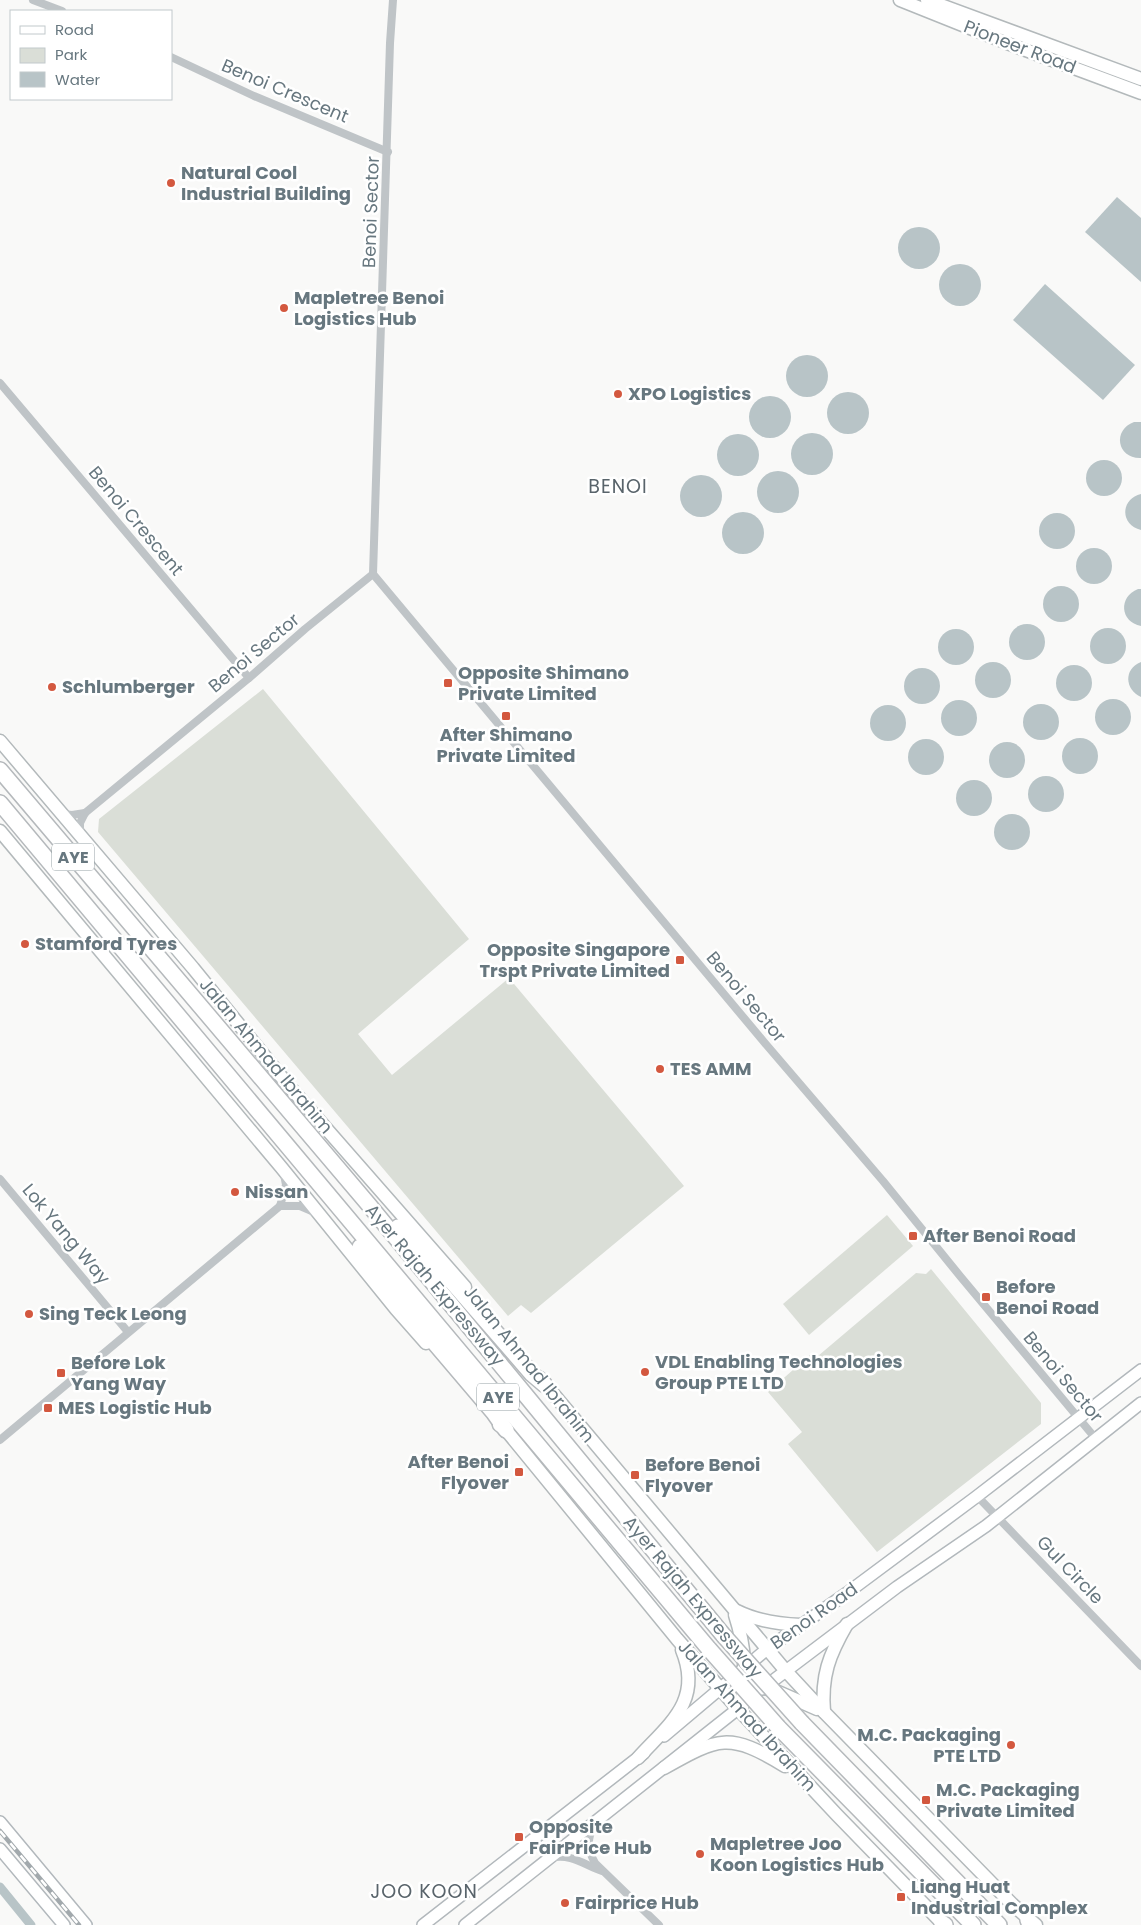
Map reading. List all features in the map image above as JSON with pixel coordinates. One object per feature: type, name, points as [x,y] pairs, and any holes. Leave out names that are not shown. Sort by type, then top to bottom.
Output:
[{"type":"highway","name":"Ayer Rajah Expressway","points":[[0,770],[369,1205],[724,1636],[802,1723],[999,1925]]},
{"type":"highway","name":"Ayer Rajah Expressway","points":[[0,803],[709,1649],[778,1727],[973,1925]]},
{"type":"highway","points":[[286,1144],[329,1208],[426,1333],[494,1413],[506,1430]]},
{"type":"highway","points":[[369,1205],[382,1211],[419,1248],[526,1368],[546,1385]]},
{"type":"main road","name":"Pioneer Road","points":[[900,0],[1015,46],[1141,93]]},
{"type":"main road","name":"Pioneer Road","points":[[926,0],[1141,79]]},
{"type":"main road","name":"Jalan Ahmad Ibrahim","points":[[0,741],[193,968],[288,1085],[453,1272],[785,1670],[1031,1923]]},
{"type":"main road","name":"Jalan Ahmad Ibrahim","points":[[0,832],[281,1167],[396,1309],[490,1416],[506,1430],[691,1655],[762,1736],[944,1924]]},
{"type":"main road","name":"Benoi Road","points":[[423,1925],[638,1758],[721,1689],[745,1675],[767,1649],[847,1593],[1141,1370]]},
{"type":"main road","name":"Benoi Road","points":[[465,1925],[785,1670],[997,1516],[1141,1403]]},
{"type":"main road","points":[[732,1608],[760,1620],[801,1625]]},
{"type":"main road","points":[[732,1608],[741,1638],[745,1675],[762,1736]]},
{"type":"main road","points":[[824,1712],[822,1691],[824,1676],[832,1650],[847,1624]]},
{"type":"main road","points":[[638,1758],[675,1718],[684,1704],[688,1693],[688,1664],[677,1638]]},
{"type":"main road","points":[[691,1655],[706,1664],[745,1675],[768,1684],[824,1712]]},
{"type":"main road","points":[[739,1708],[745,1675]]},
{"type":"main road","points":[[664,1768],[706,1746],[729,1742],[746,1745],[759,1751],[798,1774]]},
{"type":"main road","points":[[0,1822],[86,1925]]},
{"type":"main road","points":[[0,1849],[64,1925]]},
{"type":"street","points":[[33,0],[59,10]]},
{"type":"street","name":"Benoi Sector","points":[[393,0],[390,43],[373,574],[764,1042],[883,1181],[1096,1439]]},
{"type":"street","name":"Benoi Crescent","points":[[172,57],[254,96],[388,152]]},
{"type":"street","name":"Benoi Crescent","points":[[0,383],[248,678]]},
{"type":"street","name":"Benoi Sector","points":[[85,813],[373,574]]},
{"type":"street","points":[[61,813],[72,815],[85,813]]},
{"type":"street","points":[[80,836],[80,823],[85,813]]},
{"type":"street","points":[[0,1440],[280,1206],[286,1185],[281,1167]]},
{"type":"street","name":"Lok Yang Way","points":[[0,1179],[128,1332]]},
{"type":"street","points":[[280,1206],[300,1206],[318,1214]]},
{"type":"street","name":"Gul Circle","points":[[977,1496],[1141,1666]]},
{"type":"street","points":[[594,1823],[590,1834],[589,1848],[595,1863],[660,1925]]},
{"type":"street","points":[[549,1858],[562,1856],[575,1859],[604,1872]]},
{"type":"green space","points":[[263,689],[469,939],[358,1034],[392,1075],[509,978],[684,1186],[531,1313],[521,1305],[508,1316],[98,832],[99,819]]},
{"type":"green space","points":[[887,1215],[913,1246],[809,1335],[783,1304]]},
{"type":"green space","points":[[931,1269],[1041,1403],[1041,1424],[877,1552],[788,1444],[802,1432],[768,1392],[811,1354],[818,1356],[916,1273],[926,1274]]},
{"type":"water","points":[[1117,197],[1141,218],[1141,282],[1085,232]]},
{"type":"water","points":[[923,227],[931,230],[937,236],[940,248],[937,260],[931,266],[915,269],[907,266],[901,260],[898,244],[901,236],[907,230]]},
{"type":"water","points":[[964,264],[972,267],[978,273],[981,285],[978,297],[972,303],[956,306],[948,303],[942,297],[939,281],[942,273],[948,267]]},
{"type":"water","points":[[1045,284],[1135,365],[1103,400],[1013,320]]},
{"type":"water","points":[[811,355],[819,358],[825,364],[828,376],[825,388],[819,394],[803,397],[795,394],[789,388],[786,372],[789,364],[795,358]]},
{"type":"water","points":[[852,392],[860,395],[866,401],[869,413],[866,425],[860,431],[844,434],[836,431],[830,425],[827,409],[830,401],[836,395]]},
{"type":"water","points":[[774,396],[782,399],[788,405],[791,417],[788,429],[782,435],[766,438],[758,435],[752,429],[749,413],[752,405],[758,399]]},
{"type":"water","points":[[1134,422],[1141,422],[1141,458],[1127,454],[1122,449],[1120,443],[1122,431]]},
{"type":"water","points":[[816,433],[824,436],[830,442],[833,454],[830,466],[824,472],[808,475],[800,472],[794,466],[791,450],[794,442],[800,436]]},
{"type":"water","points":[[742,434],[750,437],[756,443],[759,455],[756,467],[750,473],[734,476],[726,473],[720,467],[717,451],[720,443],[726,437]]},
{"type":"water","points":[[1104,460],[1111,461],[1117,465],[1121,471],[1121,485],[1117,491],[1111,495],[1104,496],[1097,495],[1091,491],[1087,485],[1086,478],[1087,471],[1091,465],[1097,461]]},
{"type":"water","points":[[782,471],[790,474],[796,480],[799,492],[796,504],[790,510],[774,513],[766,510],[760,504],[757,488],[760,480],[766,474]]},
{"type":"water","points":[[705,475],[713,478],[719,484],[722,496],[719,508],[713,514],[697,517],[689,514],[683,508],[680,492],[683,484],[689,478]]},
{"type":"water","points":[[1141,494],[1141,530],[1129,523],[1125,512],[1129,501]]},
{"type":"water","points":[[747,512],[755,515],[761,521],[764,533],[761,545],[755,551],[739,554],[731,551],[725,545],[722,529],[725,521],[731,515]]},
{"type":"water","points":[[1057,513],[1064,514],[1070,518],[1074,524],[1074,538],[1070,544],[1064,548],[1057,549],[1050,548],[1044,544],[1040,538],[1039,531],[1040,524],[1044,518],[1050,514]]},
{"type":"water","points":[[1094,548],[1101,549],[1107,553],[1111,559],[1111,573],[1107,579],[1101,583],[1094,584],[1087,583],[1081,579],[1077,573],[1076,566],[1077,559],[1081,553],[1087,549]]},
{"type":"water","points":[[1061,586],[1068,587],[1074,591],[1078,597],[1078,611],[1074,617],[1068,621],[1061,622],[1054,621],[1048,617],[1044,611],[1043,604],[1044,597],[1048,591],[1054,587]]},
{"type":"water","points":[[1138,589],[1141,589],[1141,626],[1129,620],[1124,609],[1127,598]]},
{"type":"water","points":[[1027,624],[1034,625],[1040,629],[1044,635],[1044,649],[1040,655],[1034,659],[1027,660],[1020,659],[1014,655],[1010,649],[1009,642],[1010,635],[1014,629],[1020,625]]},
{"type":"water","points":[[1108,628],[1115,629],[1121,633],[1125,639],[1125,653],[1121,659],[1115,663],[1108,664],[1101,663],[1095,659],[1091,653],[1090,646],[1091,639],[1095,633],[1101,629]]},
{"type":"water","points":[[956,629],[963,630],[969,634],[973,640],[973,654],[969,660],[963,664],[956,665],[949,664],[943,660],[939,654],[938,647],[939,640],[943,634],[949,630]]},
{"type":"water","points":[[993,662],[1000,663],[1006,667],[1010,673],[1010,687],[1006,693],[1000,697],[993,698],[986,697],[980,693],[976,687],[975,680],[976,673],[980,667],[986,663]]},
{"type":"water","points":[[1141,662],[1141,697],[1132,690],[1128,680],[1131,669]]},
{"type":"water","points":[[1074,665],[1081,666],[1087,670],[1091,676],[1091,690],[1087,696],[1081,700],[1074,701],[1067,700],[1061,696],[1057,690],[1056,683],[1057,676],[1061,670],[1067,666]]},
{"type":"water","points":[[922,668],[929,669],[935,673],[939,679],[939,693],[935,699],[929,703],[922,704],[915,703],[909,699],[905,693],[904,686],[905,679],[909,673],[915,669]]},
{"type":"water","points":[[1113,699],[1120,700],[1126,704],[1130,710],[1130,724],[1126,730],[1120,734],[1113,735],[1106,734],[1100,730],[1096,724],[1095,717],[1096,710],[1100,704],[1106,700]]},
{"type":"water","points":[[959,700],[966,701],[972,705],[976,711],[976,725],[972,731],[966,735],[959,736],[952,735],[946,731],[942,725],[941,718],[942,711],[946,705],[952,701]]},
{"type":"water","points":[[1041,704],[1048,705],[1054,709],[1058,715],[1058,729],[1054,735],[1048,739],[1041,740],[1034,739],[1028,735],[1024,729],[1023,722],[1024,715],[1028,709],[1034,705]]},
{"type":"water","points":[[888,705],[895,706],[901,710],[905,716],[905,730],[901,736],[895,740],[888,741],[881,740],[875,736],[871,730],[870,723],[871,716],[875,710],[881,706]]},
{"type":"water","points":[[1080,738],[1087,739],[1093,743],[1097,749],[1097,763],[1093,769],[1087,773],[1080,774],[1073,773],[1067,769],[1063,763],[1062,756],[1063,749],[1067,743],[1073,739]]},
{"type":"water","points":[[926,739],[933,740],[939,744],[943,750],[943,764],[939,770],[933,774],[926,775],[919,774],[913,770],[909,764],[908,757],[909,750],[913,744],[919,740]]},
{"type":"water","points":[[1007,742],[1014,743],[1020,747],[1024,753],[1024,767],[1020,773],[1014,777],[1007,778],[1000,777],[994,773],[990,767],[989,760],[990,753],[994,747],[1000,743]]},
{"type":"water","points":[[1046,776],[1053,777],[1059,781],[1063,787],[1063,801],[1059,807],[1053,811],[1046,812],[1039,811],[1033,807],[1029,801],[1028,794],[1029,787],[1033,781],[1039,777]]},
{"type":"water","points":[[974,780],[981,781],[987,785],[991,791],[991,805],[987,811],[981,815],[974,816],[967,815],[961,811],[957,805],[956,798],[957,791],[961,785],[967,781]]},
{"type":"water","points":[[1012,814],[1019,815],[1025,819],[1029,825],[1029,839],[1025,845],[1019,849],[1012,850],[1005,849],[999,845],[995,839],[994,832],[995,825],[999,819],[1005,815]]},
{"type":"waterway","points":[[0,1887],[31,1925]]},
{"type":"railway","points":[[0,1831],[79,1925]]},
{"type":"place","name":"Natural Cool Industrial Building","points":[[171,183]]},
{"type":"place","name":"Mapletree Benoi Logistics Hub","points":[[284,308]]},
{"type":"place","name":"XPO Logistics","points":[[618,394]]},
{"type":"place","name":"Opposite Shimano Private Limited","points":[[448,683]]},
{"type":"place","name":"Schlumberger","points":[[52,687]]},
{"type":"place","name":"After Shimano Private Limited","points":[[506,716]]},
{"type":"place","name":"Stamford Tyres","points":[[25,944]]},
{"type":"place","name":"Opposite Singapore Trspt Private Limited","points":[[680,960]]},
{"type":"place","name":"TES AMM","points":[[660,1069]]},
{"type":"place","name":"Nissan","points":[[235,1192]]},
{"type":"place","name":"After Benoi Road","points":[[913,1236]]},
{"type":"place","name":"Before Benoi Road","points":[[986,1297]]},
{"type":"place","name":"Sing Teck Leong","points":[[29,1314]]},
{"type":"place","name":"VDL Enabling Technologies Group PTE LTD","points":[[645,1372]]},
{"type":"place","name":"Before Lok Yang Way","points":[[61,1373]]},
{"type":"place","name":"MES Logistic Hub","points":[[48,1408]]},
{"type":"place","name":"After Benoi Flyover","points":[[519,1472]]},
{"type":"place","name":"Before Benoi Flyover","points":[[635,1475]]},
{"type":"place","name":"M.C. Packaging PTE LTD","points":[[1011,1745]]},
{"type":"place","name":"M.C. Packaging Private Limited","points":[[926,1800]]},
{"type":"place","name":"Opposite FairPrice Hub","points":[[519,1837]]},
{"type":"place","name":"Mapletree Joo Koon Logistics Hub","points":[[700,1854]]},
{"type":"place","name":"Liang Huat Industrial Complex","points":[[901,1897]]},
{"type":"place","name":"Fairprice Hub","points":[[565,1903]]},
{"type":"district","name":"BENOI","points":[[618,486]]},
{"type":"district","name":"JOO KOON","points":[[424,1891]]}]
